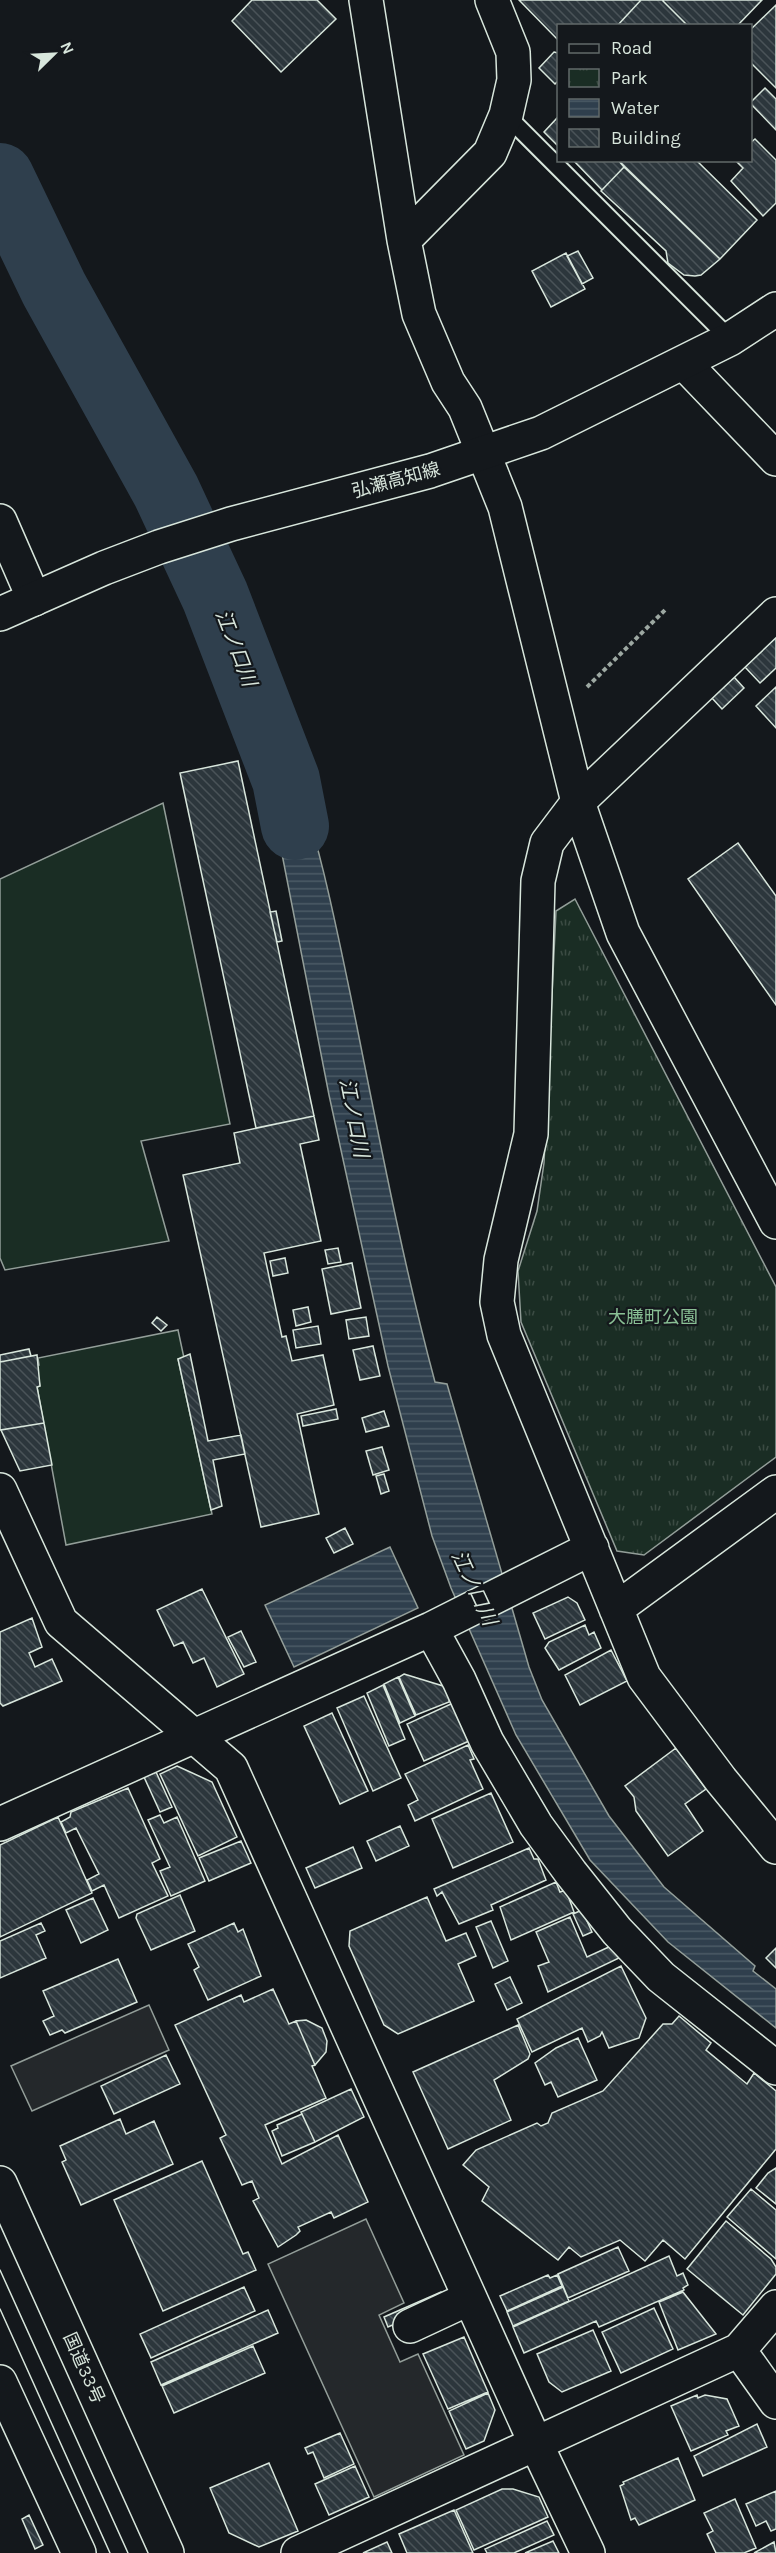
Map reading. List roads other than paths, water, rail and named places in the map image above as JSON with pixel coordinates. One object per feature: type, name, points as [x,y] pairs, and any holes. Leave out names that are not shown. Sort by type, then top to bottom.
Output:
[{"type":"main road","points":[[366,0],[404,240],[419,314],[448,382],[465,408],[505,507],[578,802],[623,933],[776,1222]]},
{"type":"main road","points":[[404,240],[490,153],[506,115],[514,80],[513,52],[492,0]]},
{"type":"main road","name":"弘瀬高知線","points":[[0,614],[159,548],[231,524],[430,471],[541,433],[730,339],[776,309]]},
{"type":"main road","points":[[684,363],[776,459]]},
{"type":"main road","points":[[0,521],[34,598]]},
{"type":"main road","points":[[776,614],[578,802],[547,843],[538,881],[531,1134],[501,1260],[497,1302],[504,1335],[644,1677],[721,1780],[776,1847]]},
{"type":"main road","points":[[0,1490],[61,1622],[231,1768],[535,2442],[588,2553]]},
{"type":"main road","points":[[616,1609],[776,1492]]},
{"type":"main road","points":[[0,1824],[91,1781],[197,1737],[440,1625],[527,1583],[592,1548]]},
{"type":"main road","points":[[440,1625],[459,1680],[487,1742],[536,1825],[571,1873],[617,1931],[661,1977],[776,2068]]},
{"type":"main road","name":"国道33号","points":[[0,2183],[167,2553]]},
{"type":"main road","points":[[410,2326],[470,2298]]},
{"type":"main road","points":[[298,2553],[739,2350],[776,2307]]},
{"type":"main road","points":[[739,2350],[776,2402]]},
{"type":"main road","points":[[0,2382],[79,2553]]},
{"type":"lane","points":[[506,115],[730,339]]},
{"type":"water","points":[[283,735],[306,806],[325,877],[423,1337],[435,1382],[447,1384],[529,1667],[542,1700],[609,1816],[664,1887],[755,1966],[753,1971],[776,1989],[776,2028],[668,1942],[590,1860],[516,1735],[451,1588],[432,1536],[388,1366],[329,1095],[274,813],[254,737]]},
{"type":"water","points":[[390,1547],[418,1608],[294,1667],[265,1605]]},
{"type":"waterway","name":"江ノ口川","points":[[0,177],[54,289],[166,491],[215,596],[286,780],[295,826]]},
{"type":"tram line","points":[[0,2270],[128,2553]]},
{"type":"tram line","points":[[0,2309],[110,2553]]},
{"type":"park label","name":"大膳町公園","points":[[653,1317]]}]
